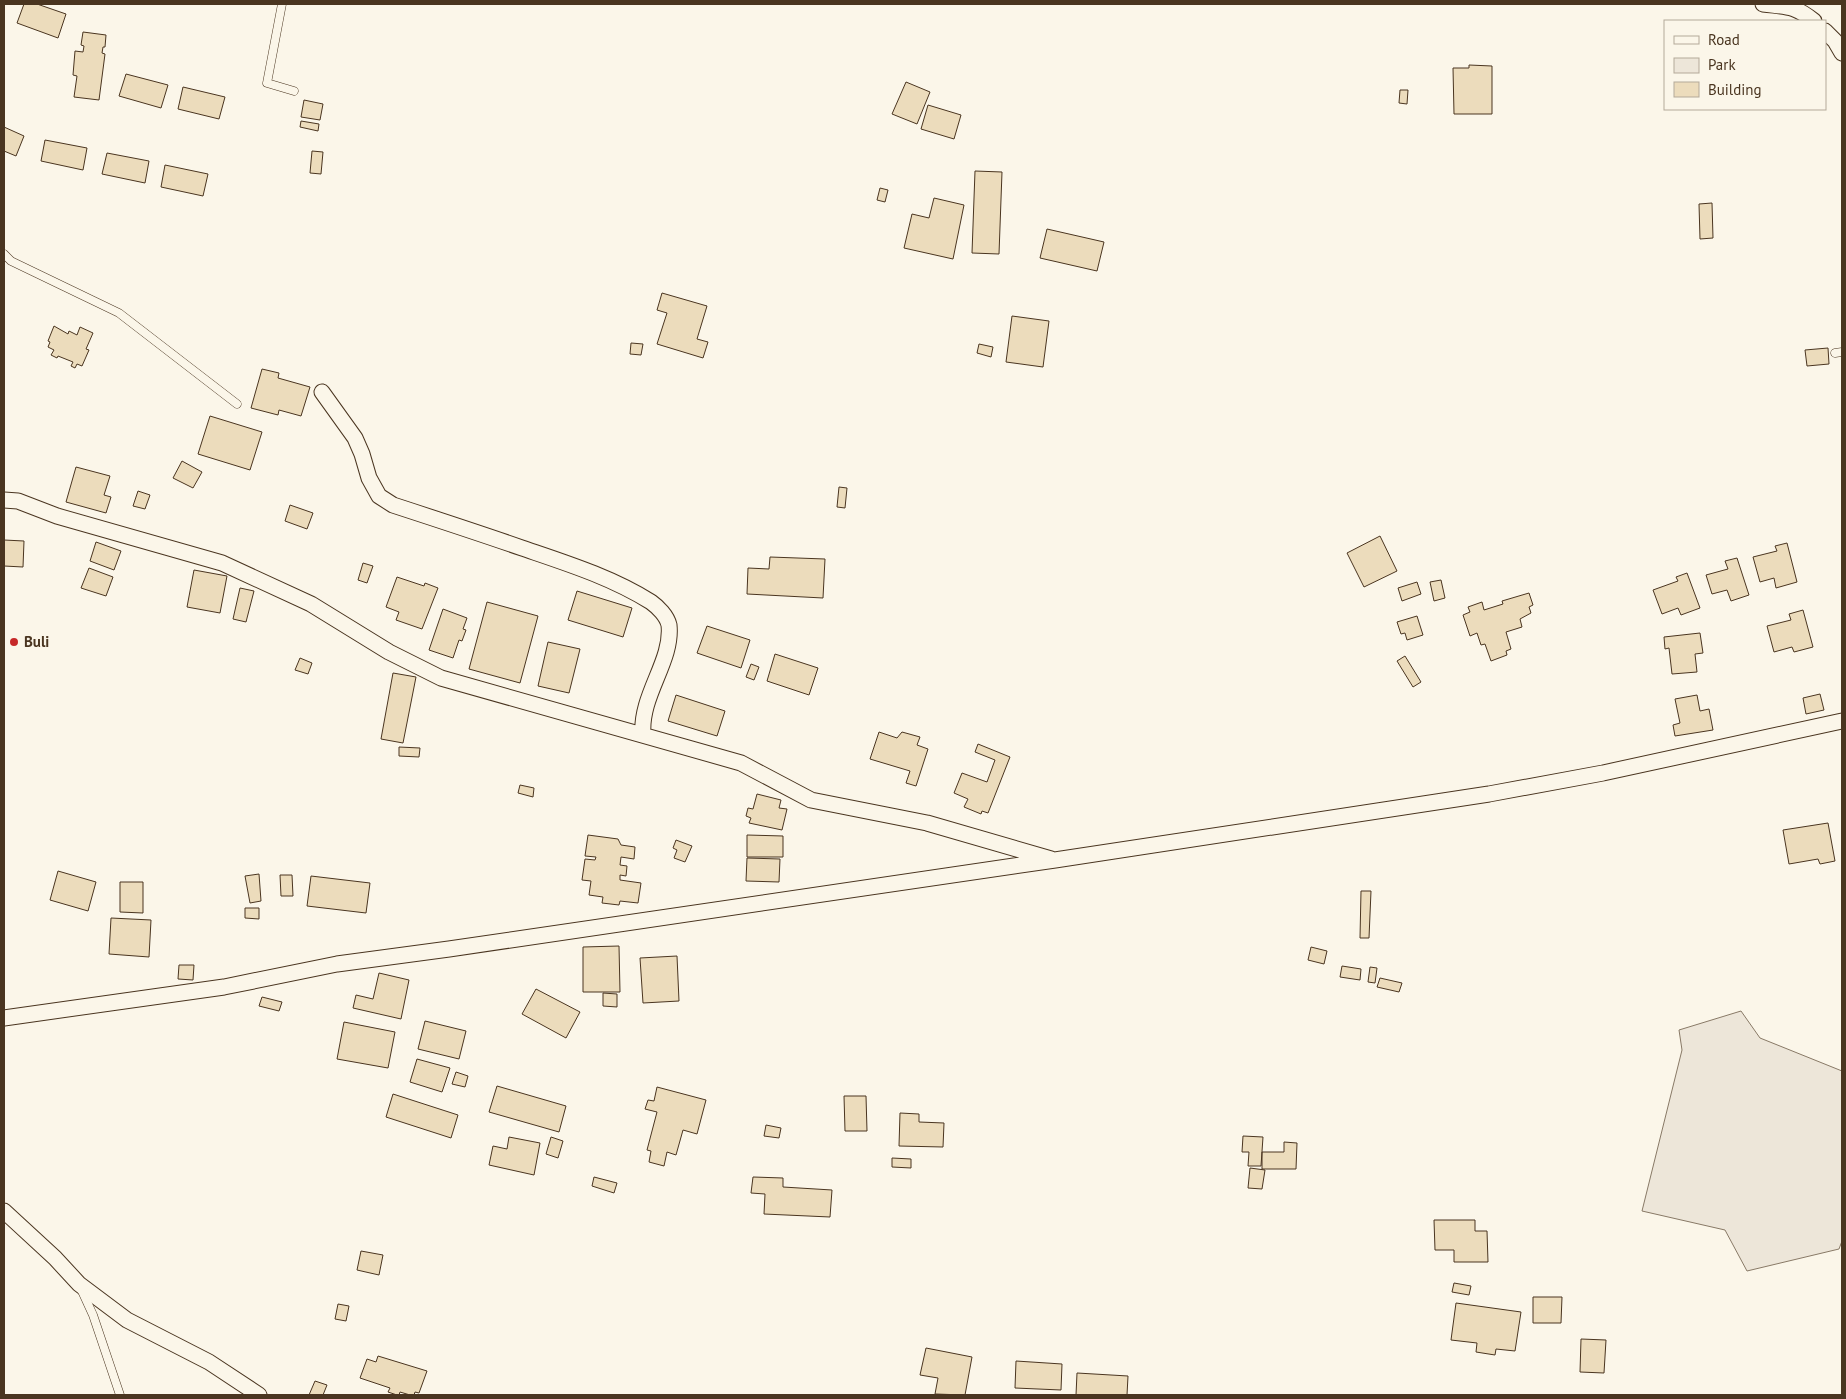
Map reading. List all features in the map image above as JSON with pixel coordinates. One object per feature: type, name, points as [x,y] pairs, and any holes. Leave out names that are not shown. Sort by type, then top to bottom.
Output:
[{"type":"street","points":[[1763,4],[1793,8],[1801,11],[1813,20]]},
{"type":"street","points":[[1826,33],[1835,41],[1842,53]]},
{"type":"street","points":[[322,392],[355,438],[369,478],[379,496],[393,504],[582,568],[652,603],[663,613],[668,623],[667,644],[644,708],[643,734]]},
{"type":"street","points":[[4,500],[18,501],[57,516],[222,563],[310,604],[388,652],[441,678],[643,734],[741,764],[812,800],[927,823],[1054,860]]},
{"type":"street","points":[[4,1018],[224,987],[337,964],[1054,860],[1489,794],[1603,773],[1842,721]]},
{"type":"street","points":[[4,1211],[55,1258],[79,1284],[127,1320],[209,1362],[259,1395]]},
{"type":"lane","points":[[282,4],[267,83],[294,91]]},
{"type":"lane","points":[[4,254],[11,261],[119,313],[238,404]]},
{"type":"lane","points":[[79,1284],[93,1315],[120,1395]]},
{"type":"green space","points":[[1741,1011],[1760,1038],[1842,1071],[1842,1241],[1839,1249],[1747,1271],[1725,1230],[1642,1211],[1682,1050],[1679,1030]]},
{"type":"building","points":[[24,4],[37,4],[66,14],[58,38],[17,23]]},
{"type":"building","points":[[83,32],[106,35],[105,47],[103,47],[102,53],[105,54],[99,100],[74,97],[77,76],[73,75],[75,51],[83,52],[84,46],[81,45]]},
{"type":"building","points":[[1469,65],[1492,66],[1492,114],[1454,114],[1453,68],[1469,68]]},
{"type":"building","points":[[126,74],[168,85],[161,108],[119,96]]},
{"type":"building","points":[[906,82],[930,92],[917,124],[892,114]]},
{"type":"building","points":[[183,87],[225,97],[219,119],[178,109]]},
{"type":"building","points":[[1400,90],[1408,90],[1407,104],[1399,103]]},
{"type":"building","points":[[304,100],[323,104],[320,120],[301,117]]},
{"type":"building","points":[[928,105],[961,115],[954,139],[921,129]]},
{"type":"building","points":[[301,121],[319,124],[318,131],[300,127]]},
{"type":"building","points":[[4,127],[24,136],[16,156],[4,151]]},
{"type":"building","points":[[45,140],[87,148],[83,170],[41,161]]},
{"type":"building","points":[[312,151],[323,152],[321,174],[310,173]]},
{"type":"building","points":[[107,153],[149,161],[145,183],[102,174]]},
{"type":"building","points":[[165,165],[208,174],[203,196],[161,187]]},
{"type":"building","points":[[975,171],[1002,172],[999,254],[972,253]]},
{"type":"building","points":[[880,188],[888,190],[885,202],[877,200]]},
{"type":"building","points":[[934,198],[964,205],[953,259],[904,248],[912,214],[929,218]]},
{"type":"building","points":[[1712,203],[1713,238],[1700,239],[1699,204]]},
{"type":"building","points":[[1047,229],[1104,242],[1097,271],[1040,258]]},
{"type":"building","points":[[662,293],[707,306],[697,339],[708,342],[703,358],[657,344],[667,313],[657,310]]},
{"type":"building","points":[[1012,316],[1049,321],[1043,367],[1006,362]]},
{"type":"building","points":[[54,326],[68,334],[69,331],[77,335],[80,327],[93,333],[86,349],[89,350],[82,366],[77,364],[75,368],[71,366],[73,362],[51,355],[54,350],[48,347],[50,342],[48,341]]},
{"type":"building","points":[[631,343],[643,344],[641,355],[630,354]]},
{"type":"building","points":[[979,344],[993,347],[991,357],[977,353]]},
{"type":"building","points":[[1828,348],[1829,364],[1807,366],[1805,350]]},
{"type":"building","points":[[262,369],[279,373],[278,378],[310,387],[301,416],[279,410],[278,415],[251,408]]},
{"type":"building","points":[[210,416],[262,432],[250,470],[198,454]]},
{"type":"building","points":[[182,461],[202,472],[193,488],[173,478]]},
{"type":"building","points":[[76,467],[110,476],[104,495],[111,497],[106,513],[66,502]]},
{"type":"building","points":[[839,487],[847,488],[845,508],[837,507]]},
{"type":"building","points":[[138,491],[150,495],[145,509],[133,506]]},
{"type":"building","points":[[290,505],[313,513],[307,529],[285,521]]},
{"type":"building","points":[[1380,536],[1397,571],[1364,587],[1347,553]]},
{"type":"building","points":[[4,540],[24,541],[23,567],[4,566]]},
{"type":"building","points":[[96,542],[121,551],[114,570],[90,561]]},
{"type":"building","points":[[1787,543],[1797,582],[1776,588],[1774,578],[1760,582],[1753,557],[1777,551],[1775,546]]},
{"type":"building","points":[[770,557],[825,559],[823,598],[747,594],[748,568],[769,569]]},
{"type":"building","points":[[1737,558],[1749,595],[1731,601],[1727,590],[1712,594],[1706,575],[1728,569],[1725,561]]},
{"type":"building","points":[[363,563],[373,566],[367,583],[358,580]]},
{"type":"building","points":[[89,568],[113,577],[106,596],[81,588]]},
{"type":"building","points":[[194,570],[227,576],[220,613],[187,607]]},
{"type":"building","points":[[1687,573],[1700,608],[1681,615],[1678,608],[1662,614],[1653,590],[1678,581],[1676,577]]},
{"type":"building","points":[[397,577],[424,586],[425,583],[438,588],[422,629],[396,620],[399,612],[386,607]]},
{"type":"building","points":[[1441,580],[1445,598],[1434,601],[1430,582]]},
{"type":"building","points":[[1417,582],[1421,594],[1402,601],[1398,588]]},
{"type":"building","points":[[240,588],[254,591],[246,622],[233,619]]},
{"type":"building","points":[[577,591],[632,608],[623,637],[568,620]]},
{"type":"building","points":[[1529,593],[1533,605],[1529,607],[1531,613],[1520,619],[1522,627],[1506,632],[1511,649],[1506,651],[1507,655],[1491,661],[1485,644],[1481,645],[1477,633],[1470,636],[1463,615],[1470,612],[1468,607],[1482,602],[1484,610],[1503,604],[1502,601]]},
{"type":"building","points":[[487,602],[538,616],[520,683],[469,669]]},
{"type":"building","points":[[443,609],[467,618],[463,629],[466,630],[462,641],[459,640],[453,658],[429,650]]},
{"type":"building","points":[[1803,610],[1813,647],[1794,652],[1792,647],[1774,652],[1767,626],[1791,620],[1789,614]]},
{"type":"building","points":[[1417,616],[1423,635],[1407,640],[1405,633],[1401,634],[1397,622]]},
{"type":"building","points":[[707,626],[750,640],[741,668],[697,653]]},
{"type":"building","points":[[1700,633],[1703,653],[1695,654],[1697,672],[1672,674],[1669,648],[1665,649],[1664,637]]},
{"type":"building","points":[[548,642],[580,649],[569,693],[538,686]]},
{"type":"building","points":[[775,654],[818,668],[809,695],[767,681]]},
{"type":"building","points":[[1405,656],[1421,682],[1413,687],[1397,661]]},
{"type":"building","points":[[300,658],[312,663],[308,674],[295,670]]},
{"type":"building","points":[[751,664],[759,667],[754,680],[746,677]]},
{"type":"building","points":[[393,673],[416,677],[403,743],[381,739]]},
{"type":"building","points":[[1820,694],[1824,710],[1806,714],[1803,698]]},
{"type":"building","points":[[676,695],[725,711],[717,736],[668,721]]},
{"type":"building","points":[[1697,695],[1700,711],[1709,709],[1713,730],[1675,736],[1673,725],[1680,723],[1675,699]]},
{"type":"building","points":[[879,732],[897,738],[902,732],[920,737],[917,745],[928,749],[916,786],[906,783],[910,771],[870,759]]},
{"type":"building","points":[[978,744],[1010,757],[988,813],[982,811],[981,814],[964,807],[968,799],[954,793],[962,773],[987,782],[995,760],[975,752]]},
{"type":"building","points":[[399,747],[420,748],[419,757],[399,756]]},
{"type":"building","points":[[520,785],[534,788],[533,797],[518,793]]},
{"type":"building","points":[[757,794],[781,800],[779,808],[787,809],[782,830],[749,823],[751,818],[746,816],[748,808],[753,809]]},
{"type":"building","points":[[1828,823],[1835,861],[1820,864],[1818,859],[1789,864],[1783,830]]},
{"type":"building","points":[[588,835],[618,839],[621,845],[635,847],[634,859],[621,857],[620,865],[627,866],[626,876],[620,875],[620,880],[641,883],[638,903],[620,901],[619,905],[602,903],[603,897],[589,895],[591,881],[582,880],[585,859],[595,860],[596,857],[585,856]]},
{"type":"building","points":[[747,835],[783,836],[783,857],[747,857]]},
{"type":"building","points":[[676,840],[692,846],[685,862],[674,858],[677,850],[673,848]]},
{"type":"building","points":[[747,858],[780,859],[779,882],[746,881]]},
{"type":"building","points":[[58,871],[96,882],[88,911],[50,900]]},
{"type":"building","points":[[259,874],[261,901],[250,903],[245,876]]},
{"type":"building","points":[[280,875],[292,875],[293,896],[281,896]]},
{"type":"building","points":[[311,876],[370,883],[366,913],[307,906]]},
{"type":"building","points":[[120,882],[143,882],[143,913],[120,912]]},
{"type":"building","points":[[1361,891],[1371,891],[1369,938],[1360,938]]},
{"type":"building","points":[[245,908],[259,908],[259,919],[245,918]]},
{"type":"building","points":[[111,918],[151,920],[149,957],[109,954]]},
{"type":"building","points":[[619,946],[620,992],[583,992],[583,947]]},
{"type":"building","points":[[1311,947],[1327,951],[1324,964],[1308,960]]},
{"type":"building","points":[[677,956],[679,1001],[643,1003],[640,958]]},
{"type":"building","points":[[179,965],[194,965],[193,980],[178,979]]},
{"type":"building","points":[[1342,966],[1361,969],[1360,980],[1340,977]]},
{"type":"building","points":[[1370,967],[1377,968],[1375,983],[1368,982]]},
{"type":"building","points":[[379,973],[409,980],[401,1019],[353,1008],[356,995],[373,999]]},
{"type":"building","points":[[1380,978],[1402,983],[1399,992],[1377,987]]},
{"type":"building","points":[[536,989],[580,1012],[566,1038],[522,1014]]},
{"type":"building","points":[[603,993],[617,994],[617,1007],[603,1006]]},
{"type":"building","points":[[262,997],[282,1002],[279,1011],[259,1006]]},
{"type":"building","points":[[425,1021],[466,1031],[459,1059],[418,1049]]},
{"type":"building","points":[[344,1022],[395,1032],[388,1068],[337,1059]]},
{"type":"building","points":[[417,1059],[450,1068],[442,1092],[410,1082]]},
{"type":"building","points":[[456,1072],[468,1076],[465,1087],[452,1084]]},
{"type":"building","points":[[497,1086],[566,1106],[559,1132],[489,1112]]},
{"type":"building","points":[[657,1087],[706,1100],[697,1134],[683,1130],[676,1155],[667,1152],[664,1166],[649,1162],[651,1151],[647,1150],[657,1112],[645,1109],[648,1100],[654,1101]]},
{"type":"building","points":[[393,1094],[458,1115],[451,1138],[386,1117]]},
{"type":"building","points":[[844,1096],[866,1096],[867,1131],[845,1131]]},
{"type":"building","points":[[900,1113],[919,1114],[919,1122],[944,1123],[943,1147],[899,1146]]},
{"type":"building","points":[[766,1125],[781,1128],[779,1138],[764,1136]]},
{"type":"building","points":[[1243,1136],[1263,1137],[1261,1166],[1248,1166],[1249,1152],[1242,1152]]},
{"type":"building","points":[[509,1137],[540,1143],[534,1175],[489,1165],[493,1146],[507,1149]]},
{"type":"building","points":[[551,1137],[563,1141],[558,1158],[546,1154]]},
{"type":"building","points":[[1284,1142],[1297,1143],[1296,1169],[1262,1169],[1262,1152],[1284,1152]]},
{"type":"building","points":[[892,1158],[911,1159],[911,1168],[892,1167]]},
{"type":"building","points":[[1250,1168],[1265,1170],[1262,1189],[1248,1188]]},
{"type":"building","points":[[594,1177],[617,1183],[614,1193],[592,1186]]},
{"type":"building","points":[[753,1177],[783,1178],[783,1187],[832,1190],[830,1217],[764,1214],[765,1194],[751,1193]]},
{"type":"building","points":[[1434,1220],[1475,1220],[1475,1231],[1487,1231],[1488,1262],[1454,1262],[1454,1250],[1435,1250]]},
{"type":"building","points":[[361,1251],[383,1255],[379,1275],[357,1270]]},
{"type":"building","points":[[1454,1283],[1471,1286],[1469,1295],[1452,1292]]},
{"type":"building","points":[[1533,1297],[1562,1297],[1561,1323],[1533,1323]]},
{"type":"building","points":[[1456,1303],[1521,1312],[1515,1351],[1496,1349],[1495,1355],[1476,1352],[1477,1343],[1451,1340]]},
{"type":"building","points":[[338,1304],[349,1306],[346,1321],[335,1319]]},
{"type":"building","points":[[1581,1339],[1606,1340],[1604,1373],[1580,1372]]},
{"type":"building","points":[[926,1348],[972,1357],[965,1395],[935,1394],[938,1378],[920,1375]]},
{"type":"building","points":[[378,1356],[427,1371],[419,1393],[415,1392],[414,1395],[410,1395],[400,1392],[397,1395],[388,1392],[390,1388],[360,1378],[367,1359],[376,1362]]},
{"type":"building","points":[[1016,1361],[1062,1364],[1061,1390],[1015,1388]]},
{"type":"building","points":[[1077,1373],[1128,1376],[1127,1395],[1076,1395]]},
{"type":"building","points":[[315,1381],[327,1385],[323,1395],[309,1395]]},
{"type":"place","name":"Buli","points":[[14,642]]}]
